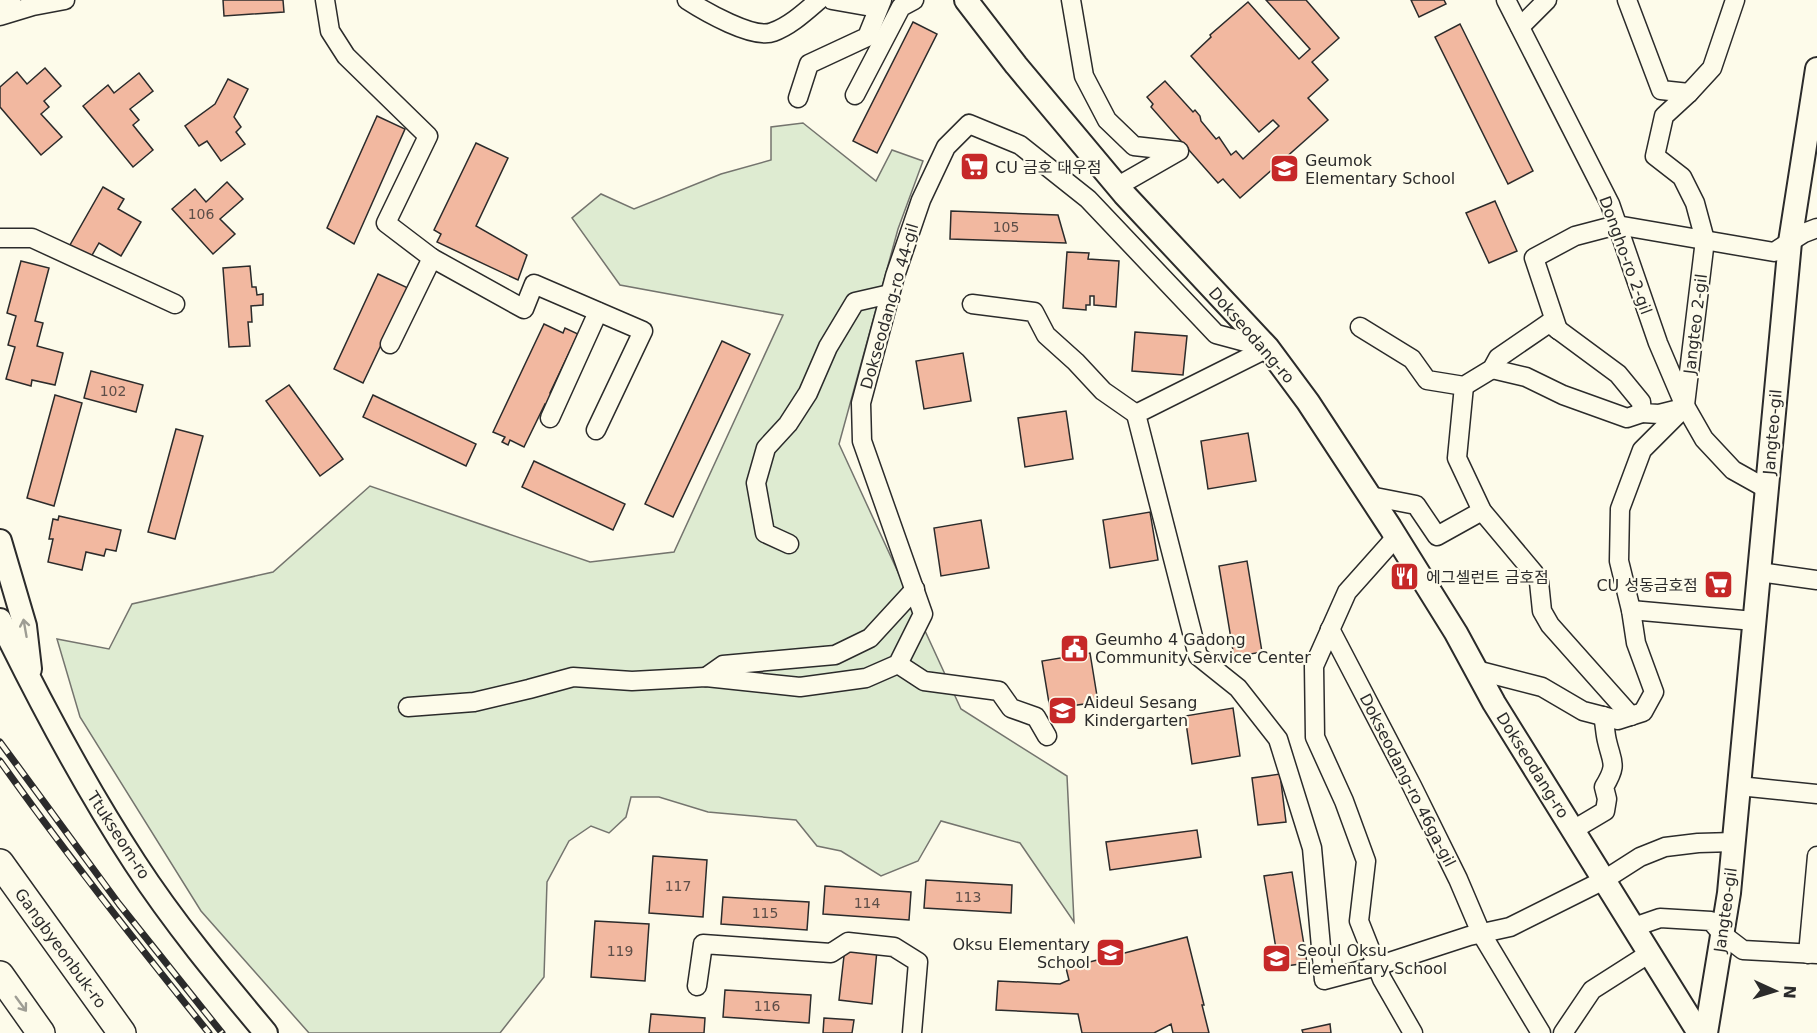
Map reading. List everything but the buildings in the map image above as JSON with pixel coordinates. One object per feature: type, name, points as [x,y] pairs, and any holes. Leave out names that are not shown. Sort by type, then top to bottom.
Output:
[{"type":"highway","name":"Gangbyeonbuk-ro","points":[[0,863],[122,1033]]},
{"type":"highway","points":[[0,975],[41,1033]]},
{"type":"main road","points":[[0,3],[9,0]]},
{"type":"main road","name":"Dokseodang-ro","points":[[966,0],[1016,65],[1118,186],[1268,348],[1308,402],[1456,633],[1494,703],[1699,1033]]},
{"type":"main road","name":"Jangteo-gil","points":[[1706,1033],[1729,893],[1790,242],[1817,69]]},
{"type":"main road","points":[[0,541],[25,626],[32,686]]},
{"type":"main road","name":"Ttukseom-ro","points":[[0,620],[60,739],[136,865],[173,917],[266,1033]]},
{"type":"street","points":[[0,16],[33,6],[65,0]]},
{"type":"street","points":[[325,0],[330,31],[346,56],[428,136],[387,223],[432,258],[524,309],[534,284],[643,331],[596,430]]},
{"type":"street","points":[[687,0],[743,29],[771,34],[802,15],[819,0]]},
{"type":"street","points":[[832,0],[866,6],[882,0]]},
{"type":"street","points":[[798,98],[809,64],[867,37],[882,0]]},
{"type":"street","points":[[855,95],[901,7],[914,0]]},
{"type":"street","points":[[1071,0],[1084,76],[1107,120],[1134,146],[1179,151],[1118,186]]},
{"type":"street","name":"Dongho-ro 2-gil","points":[[1506,0],[1610,204],[1658,343],[1685,407],[1704,439],[1733,470],[1767,489]]},
{"type":"street","points":[[1520,27],[1547,0]]},
{"type":"street","points":[[1627,0],[1661,90],[1689,93]]},
{"type":"street","points":[[1706,240],[1695,204],[1682,177],[1655,156],[1664,116],[1712,68],[1735,0]]},
{"type":"street","name":"Dokseodang-ro 44-gil","points":[[898,664],[923,614],[862,441],[861,403],[890,294],[921,200],[946,147],[969,124],[1020,146],[1088,199],[1216,334],[1268,348]]},
{"type":"street","points":[[1558,330],[1534,258],[1575,236],[1617,225],[1774,252],[1817,228]]},
{"type":"street","points":[[0,238],[32,238],[175,304]]},
{"type":"street","name":"Jangteo 2-gil","points":[[1685,407],[1706,240]]},
{"type":"street","points":[[390,344],[432,258]]},
{"type":"street","points":[[789,544],[765,533],[756,483],[766,448],[788,424],[808,393],[828,347],[855,302],[890,294]]},
{"type":"street","points":[[972,304],[1034,312],[1046,334],[1103,391],[1136,414],[1198,656],[1238,688],[1278,739],[1311,848],[1324,980],[1481,933],[1510,927],[1604,880],[1640,857],[1665,847],[1698,843],[1734,843]]},
{"type":"street","points":[[550,418],[598,312]]},
{"type":"street","points":[[1360,327],[1412,359],[1427,380],[1464,386],[1492,369],[1498,358],[1549,323],[1618,374],[1641,402],[1642,413]]},
{"type":"street","points":[[1136,414],[1268,348]]},
{"type":"street","points":[[1492,369],[1526,376],[1563,395],[1627,418],[1642,413],[1659,414],[1685,407]]},
{"type":"street","points":[[1464,386],[1458,458],[1482,511],[1534,573],[1539,582],[1542,611],[1550,625],[1631,716]]},
{"type":"street","points":[[1476,669],[1542,687],[1583,711],[1618,720],[1643,712],[1654,692],[1636,643],[1631,610],[1619,561],[1620,509],[1642,450],[1685,407]]},
{"type":"street","points":[[1370,496],[1416,505],[1437,536],[1482,511]]},
{"type":"street","points":[[1396,537],[1347,592],[1314,666],[1315,737],[1344,801],[1366,861],[1359,921],[1382,979],[1413,1033]]},
{"type":"street","points":[[1759,572],[1817,580]]},
{"type":"street","points":[[706,677],[723,664],[835,655],[870,638],[915,589]]},
{"type":"street","points":[[1631,610],[1754,621]]},
{"type":"street","name":"Dokseodang-ro 46ga-gil","points":[[1330,629],[1412,786],[1458,879],[1481,933],[1541,1033]]},
{"type":"street","points":[[408,707],[474,702],[573,677],[632,681],[706,677],[800,687],[866,678],[898,664],[924,681],[999,691],[1011,708],[1036,717],[1047,736]]},
{"type":"street","points":[[1573,830],[1605,811],[1607,799],[1604,787],[1614,761],[1607,743],[1603,716]]},
{"type":"street","points":[[1739,786],[1817,794]]},
{"type":"street","points":[[1634,927],[1660,918],[1711,921],[1722,934],[1743,950],[1813,954],[1817,856]]},
{"type":"street","points":[[697,986],[703,944],[831,953],[848,942],[894,947],[918,962],[912,1033]]},
{"type":"street","points":[[1563,1033],[1592,990],[1650,953]]},
{"type":"green space","points":[[803,123],[876,181],[892,150],[923,161],[898,229],[839,444],[961,709],[1067,776],[1074,922],[1020,843],[941,821],[918,861],[881,876],[841,851],[817,846],[796,820],[708,812],[659,797],[631,797],[626,817],[609,833],[591,826],[569,841],[547,882],[544,977],[500,1033],[309,1033],[201,911],[80,717],[57,639],[109,649],[132,604],[273,572],[370,486],[590,562],[674,552],[783,315],[620,285],[572,218],[601,194],[634,209],[721,174],[771,160],[771,127]]},
{"type":"railway","points":[[0,742],[119,904],[222,1033]]},
{"type":"railway","points":[[0,761],[102,899],[209,1033]]},
{"type":"place","name":"CU 금호 대우점","points":[[974,167]]},
{"type":"place","name":"Geumok Elementary School","points":[[1284,169]]},
{"type":"place","name":"에그셀런트 금호점","points":[[1405,577]]},
{"type":"place","name":"CU 성동금호점","points":[[1719,585]]},
{"type":"place","name":"Geumho 4 Gadong Community Service Center","points":[[1074,648]]},
{"type":"place","name":"Aideul Sesang Kindergarten","points":[[1063,711]]},
{"type":"place","name":"Oksu Elementary School","points":[[1111,953]]},
{"type":"place","name":"Seoul Oksu Elementary School","points":[[1276,959]]}]
